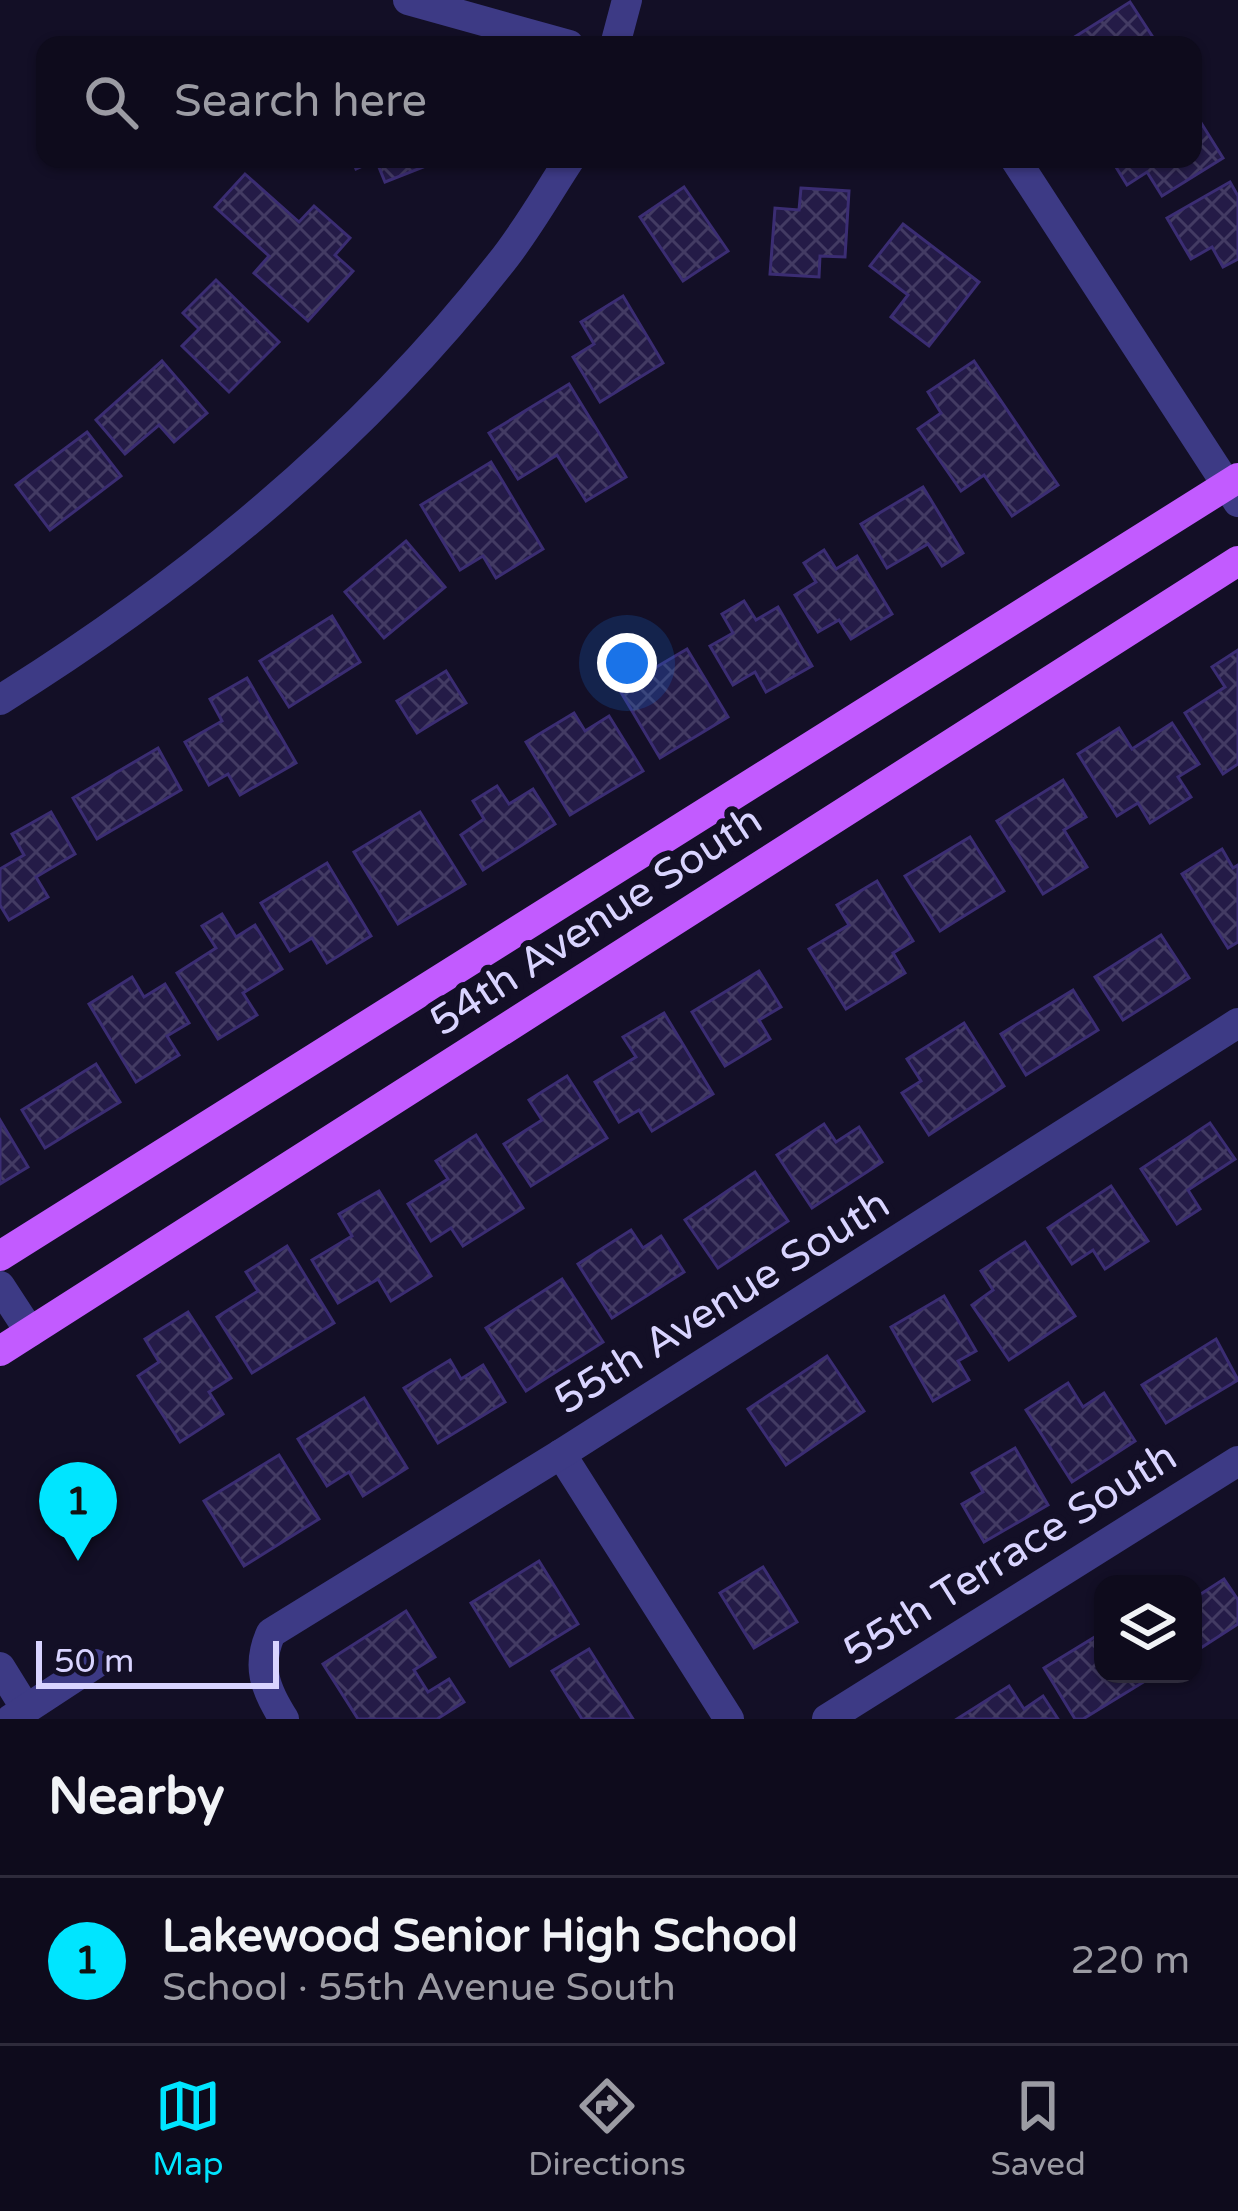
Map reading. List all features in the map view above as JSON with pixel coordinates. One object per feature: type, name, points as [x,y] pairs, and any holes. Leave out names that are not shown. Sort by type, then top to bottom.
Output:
[{"type":"main road","name":"54th Avenue South","points":[[0,1256],[1234,489]]},
{"type":"main road","name":"54th Avenue South","points":[[0,1352],[1238,561]]},
{"type":"street","points":[[408,0],[536,36]]},
{"type":"street","points":[[617,36],[627,0]]},
{"type":"street","points":[[0,700],[92,642],[245,528],[387,395],[501,263],[564,168]]},
{"type":"street","points":[[1021,168],[1234,489]]},
{"type":"street","name":"55th Avenue South","points":[[284,1719],[268,1693],[260,1657],[271,1633],[1238,1023]]},
{"type":"street","points":[[0,1286],[30,1332]]},
{"type":"street","points":[[561,1454],[729,1719]]},
{"type":"street","name":"55th Terrace South","points":[[827,1719],[1238,1461]]},
{"type":"street","points":[[0,1667],[18,1714],[95,1664]]},
{"type":"building","points":[[1130,2],[1152,36],[1076,36]]},
{"type":"building","points":[[1202,124],[1223,158],[1162,196],[1147,172],[1127,185],[1117,168],[1202,168]]},
{"type":"building","points":[[379,168],[421,168],[385,182]]},
{"type":"building","points":[[245,174],[299,222],[314,206],[350,238],[335,255],[353,271],[308,321],[254,273],[269,256],[215,207]]},
{"type":"building","points":[[1230,182],[1238,196],[1238,259],[1223,267],[1212,247],[1191,259],[1167,218]]},
{"type":"building","points":[[684,187],[728,251],[683,281],[640,217]]},
{"type":"building","points":[[801,188],[849,191],[845,257],[820,256],[819,277],[770,274],[775,208],[799,210]]},
{"type":"building","points":[[903,224],[979,282],[929,346],[891,317],[908,295],[870,266]]},
{"type":"building","points":[[216,280],[279,342],[229,392],[182,346],[199,329],[183,313]]},
{"type":"building","points":[[623,296],[663,363],[600,402],[573,357],[594,344],[581,322]]},
{"type":"building","points":[[162,361],[207,413],[174,442],[159,425],[125,454],[96,420]]},
{"type":"building","points":[[974,361],[1058,485],[1012,516],[984,475],[961,491],[918,429],[941,413],[928,392]]},
{"type":"building","points":[[569,384],[626,477],[586,501],[557,455],[518,479],[489,433]]},
{"type":"building","points":[[87,432],[121,476],[50,530],[16,485]]},
{"type":"building","points":[[491,462],[543,549],[496,578],[483,556],[460,570],[421,505]]},
{"type":"building","points":[[923,487],[963,553],[942,566],[928,544],[887,568],[861,524]]},
{"type":"building","points":[[406,541],[445,587],[384,638],[345,592]]},
{"type":"building","points":[[824,550],[836,569],[857,556],[892,614],[851,639],[839,620],[818,632],[795,595],[816,582],[804,563]]},
{"type":"building","points":[[744,601],[756,620],[778,607],[812,666],[766,692],[755,672],[733,685],[710,646],[733,633],[722,614]]},
{"type":"building","points":[[332,616],[360,662],[289,707],[260,661]]},
{"type":"building","points":[[687,649],[728,717],[660,758],[619,689]]},
{"type":"building","points":[[1238,650],[1238,764],[1223,774],[1185,713],[1225,687],[1212,667]]},
{"type":"building","points":[[446,671],[466,703],[417,733],[397,701]]},
{"type":"building","points":[[247,678],[296,763],[240,795],[228,774],[209,785],[185,742],[222,721],[210,699]]},
{"type":"building","points":[[574,713],[585,731],[609,716],[643,771],[570,815],[526,742]]},
{"type":"building","points":[[1172,723],[1199,764],[1178,777],[1191,797],[1150,823],[1138,803],[1117,816],[1078,754],[1119,728],[1132,749]]},
{"type":"building","points":[[158,748],[181,790],[97,839],[73,798]]},
{"type":"building","points":[[1063,780],[1086,817],[1064,830],[1087,867],[1043,894],[997,821]]},
{"type":"building","points":[[497,786],[509,804],[533,789],[555,824],[483,870],[461,835],[484,819],[473,801]]},
{"type":"building","points":[[51,812],[75,854],[36,877],[48,897],[9,920],[0,905],[0,869],[24,855],[12,834]]},
{"type":"building","points":[[420,812],[465,884],[398,924],[354,852]]},
{"type":"building","points":[[970,837],[1004,891],[940,931],[905,876]]},
{"type":"building","points":[[1222,849],[1233,868],[1238,865],[1238,942],[1228,948],[1182,874]]},
{"type":"building","points":[[327,863],[371,936],[327,963],[312,938],[290,951],[261,903]]},
{"type":"building","points":[[877,881],[913,941],[893,953],[905,973],[846,1009],[809,949],[849,925],[837,905]]},
{"type":"building","points":[[222,914],[236,937],[255,925],[282,969],[243,993],[257,1015],[218,1039],[177,973],[216,948],[202,926]]},
{"type":"building","points":[[1161,935],[1189,978],[1123,1020],[1095,977]]},
{"type":"building","points":[[759,971],[781,1007],[759,1020],[770,1039],[725,1066],[692,1012]]},
{"type":"building","points":[[132,977],[144,997],[165,984],[189,1023],[167,1036],[179,1055],[136,1082],[89,1004]]},
{"type":"building","points":[[1073,990],[1098,1030],[1026,1075],[1001,1034]]},
{"type":"building","points":[[664,1013],[713,1094],[652,1131],[639,1110],[619,1122],[595,1082],[636,1057],[623,1037]]},
{"type":"building","points":[[964,1023],[1004,1086],[929,1135],[902,1093],[921,1081],[907,1059]]},
{"type":"building","points":[[96,1064],[120,1102],[45,1148],[22,1110]]},
{"type":"building","points":[[567,1076],[607,1138],[531,1186],[504,1144],[542,1120],[529,1100]]},
{"type":"building","points":[[0,1120],[28,1167],[0,1184]]},
{"type":"building","points":[[1210,1123],[1235,1159],[1188,1190],[1200,1209],[1177,1224],[1141,1169]]},
{"type":"building","points":[[824,1124],[836,1142],[859,1127],[882,1162],[812,1208],[777,1155]]},
{"type":"building","points":[[476,1135],[523,1208],[463,1246],[451,1228],[431,1241],[408,1204],[448,1179],[436,1161]]},
{"type":"building","points":[[755,1172],[788,1221],[718,1268],[685,1220]]},
{"type":"building","points":[[1111,1186],[1148,1241],[1105,1269],[1093,1250],[1072,1264],[1048,1228]]},
{"type":"building","points":[[379,1191],[431,1276],[391,1301],[378,1279],[338,1303],[312,1260],[352,1236],[339,1214]]},
{"type":"building","points":[[631,1230],[643,1248],[661,1236],[684,1272],[612,1318],[578,1264]]},
{"type":"building","points":[[1025,1242],[1075,1316],[1009,1360],[972,1305],[993,1290],[981,1271]]},
{"type":"building","points":[[287,1246],[334,1323],[252,1373],[217,1317],[258,1291],[246,1272]]},
{"type":"building","points":[[562,1279],[603,1342],[526,1391],[486,1328]]},
{"type":"building","points":[[944,1296],[976,1351],[958,1361],[969,1380],[933,1401],[891,1327]]},
{"type":"building","points":[[188,1312],[231,1378],[209,1392],[223,1414],[180,1442],[138,1376],[159,1362],[145,1339]]},
{"type":"building","points":[[1216,1339],[1238,1380],[1166,1423],[1142,1385]]},
{"type":"building","points":[[827,1356],[864,1411],[786,1465],[748,1409]]},
{"type":"building","points":[[450,1360],[461,1379],[483,1365],[505,1402],[438,1443],[404,1388]]},
{"type":"building","points":[[1068,1383],[1083,1407],[1104,1393],[1135,1441],[1072,1482],[1026,1410]]},
{"type":"building","points":[[364,1398],[407,1468],[363,1496],[349,1472],[327,1486],[298,1439]]},
{"type":"building","points":[[1015,1448],[1048,1505],[984,1542],[962,1504],[983,1492],[972,1473]]},
{"type":"building","points":[[279,1455],[319,1519],[244,1566],[204,1501]]},
{"type":"building","points":[[539,1561],[578,1624],[510,1666],[471,1603]]},
{"type":"building","points":[[763,1567],[797,1622],[754,1648],[720,1593]]},
{"type":"building","points":[[1224,1579],[1238,1600],[1238,1624],[1202,1647],[1202,1593]]},
{"type":"building","points":[[406,1611],[435,1657],[414,1670],[428,1692],[449,1679],[464,1702],[437,1719],[358,1719],[323,1664]]},
{"type":"building","points":[[1094,1637],[1094,1683],[1142,1683],[1083,1719],[1075,1719],[1044,1668]]},
{"type":"building","points":[[589,1649],[633,1719],[582,1719],[552,1671]]},
{"type":"building","points":[[1009,1686],[1024,1709],[1043,1696],[1058,1719],[957,1719]]},
{"type":"place","name":"Lakewood Senior High School","points":[[78,1561]]}]
